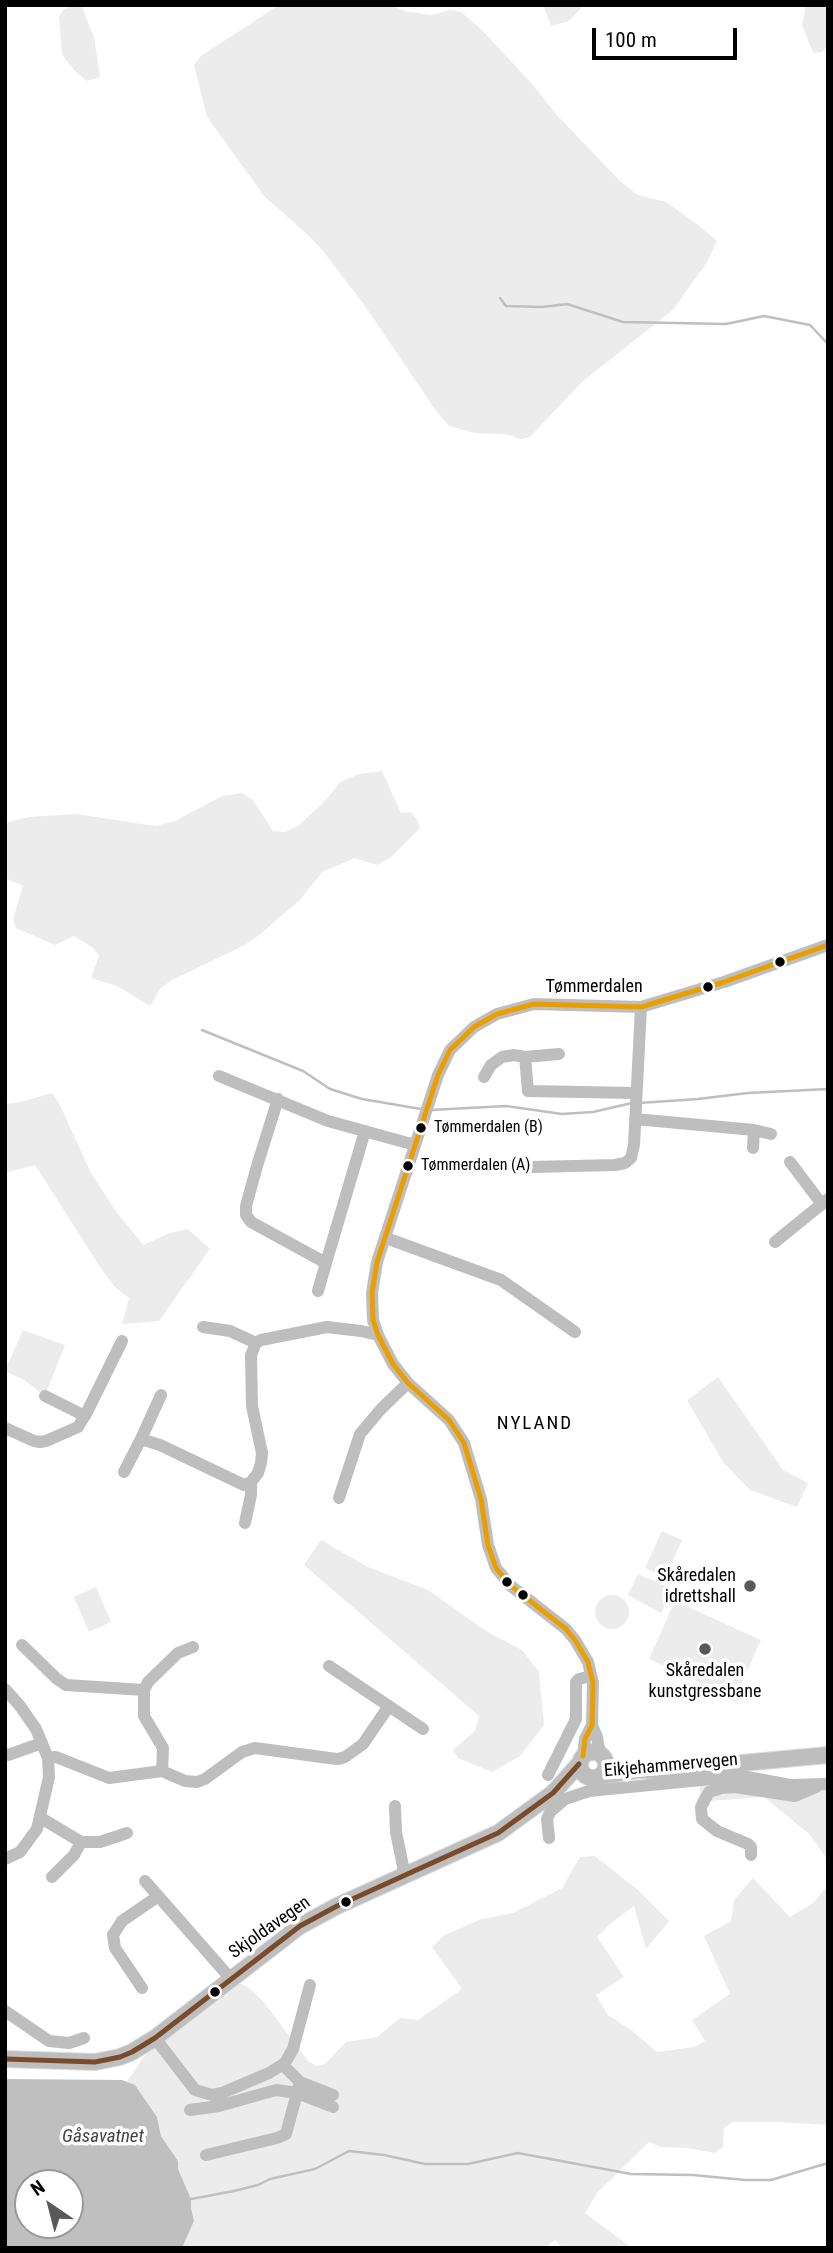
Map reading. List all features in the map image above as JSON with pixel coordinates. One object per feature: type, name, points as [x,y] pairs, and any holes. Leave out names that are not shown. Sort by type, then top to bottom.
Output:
[{"type":"main road","points":[[591,1751],[602,1756],[605,1768],[594,1777],[582,1773],[581,1760],[591,1751]]},
{"type":"main road","name":"Skjoldavegen","points":[[553,1793],[594,1777],[638,1770],[656,1771],[828,1755]]},
{"type":"main road","name":"Skjoldavegen","points":[[602,1756],[638,1770]]},
{"type":"main road","name":"Skjoldavegen","points":[[5,2059],[77,2062],[107,2060],[132,2052],[155,2038],[316,1916],[498,1833],[553,1793],[581,1760]]},
{"type":"street","name":"Tømmerdalen","points":[[602,1756],[592,1725],[591,1676],[587,1662],[566,1629],[511,1586],[496,1568],[488,1545],[481,1499],[464,1443],[449,1420],[408,1383],[393,1364],[373,1320],[373,1277],[445,1057],[462,1037],[483,1021],[505,1011],[534,1004],[641,1007],[724,982],[828,945]]},
{"type":"street","points":[[532,1167],[625,1163],[633,1156],[641,1007]]},
{"type":"street","points":[[484,1077],[491,1065],[502,1057],[559,1055]]},
{"type":"street","points":[[525,1057],[528,1091],[635,1093]]},
{"type":"street","points":[[219,1076],[328,1121],[415,1145]]},
{"type":"street","points":[[278,1099],[257,1166],[246,1215],[251,1222],[326,1263]]},
{"type":"street","points":[[635,1119],[754,1130],[771,1134]]},
{"type":"street","points":[[753,1148],[754,1130]]},
{"type":"street","points":[[318,1291],[365,1131]]},
{"type":"street","points":[[775,1242],[824,1201],[790,1162]]},
{"type":"street","points":[[386,1238],[501,1280],[575,1332]]},
{"type":"street","points":[[203,1327],[230,1331],[256,1343]]},
{"type":"street","points":[[141,1439],[160,1445],[231,1480],[244,1485],[251,1482],[258,1473],[262,1453],[252,1405],[251,1355],[256,1343],[327,1327],[378,1335]]},
{"type":"street","points":[[5,1428],[34,1441],[46,1441],[73,1431],[82,1422],[121,1341]]},
{"type":"street","points":[[339,1498],[360,1434],[408,1383]]},
{"type":"street","points":[[124,1472],[162,1395]]},
{"type":"street","points":[[45,1396],[85,1416]]},
{"type":"street","points":[[245,1523],[251,1482]]},
{"type":"street","points":[[23,1645],[66,1685],[144,1690]]},
{"type":"street","points":[[162,1771],[163,1748],[144,1716],[144,1690],[148,1682],[178,1653],[193,1647]]},
{"type":"street","points":[[329,1666],[423,1729]]},
{"type":"street","points":[[548,1775],[576,1719],[576,1682],[591,1676]]},
{"type":"street","points":[[5,1689],[32,1720],[48,1758],[49,1777],[41,1818],[29,1842],[20,1852],[5,1859]]},
{"type":"street","points":[[48,1758],[56,1757],[109,1778],[162,1771],[197,1783],[242,1752],[255,1748],[338,1759],[363,1744],[389,1706]]},
{"type":"street","name":"Tømmerdalen","points":[[581,1760],[585,1739],[592,1725]]},
{"type":"street","points":[[8,1755],[42,1743]]},
{"type":"street","name":"Eikjehammervegen","points":[[549,1838],[547,1819],[550,1812],[565,1799],[589,1791],[742,1776],[790,1785],[824,1785]]},
{"type":"street","points":[[751,1855],[751,1847],[748,1844],[717,1831],[702,1819],[701,1807],[709,1792],[735,1787],[795,1796],[824,1785]]},
{"type":"street","points":[[395,1806],[396,1832],[405,1875]]},
{"type":"street","points":[[41,1818],[81,1842],[100,1842],[127,1833]]},
{"type":"street","points":[[52,1877],[74,1855],[81,1842]]},
{"type":"street","points":[[145,1881],[231,1979]]},
{"type":"street","points":[[142,1988],[115,1948],[113,1935],[122,1921],[157,1897]]},
{"type":"street","points":[[155,2038],[188,2083],[203,2094],[222,2093],[283,2065],[293,2049],[310,1985]]},
{"type":"street","points":[[5,2011],[49,2041],[69,2043],[83,2038]]},
{"type":"street","points":[[206,2155],[282,2137],[289,2129],[299,2088],[283,2065]]},
{"type":"street","points":[[190,2110],[219,2106],[276,2090],[299,2088],[333,2101]]},
{"type":"shaded area","points":[[74,5],[81,5],[94,37],[100,77],[87,81],[62,55],[59,17],[62,11]]},
{"type":"shaded area","points":[[279,5],[388,5],[409,12],[432,15],[450,10],[461,12],[482,30],[555,113],[620,181],[638,195],[666,202],[717,241],[707,262],[673,310],[583,381],[530,437],[521,439],[504,434],[475,433],[449,426],[323,251],[264,196],[207,117],[194,65],[201,56]]},
{"type":"shaded area","points":[[543,5],[584,5],[569,21],[551,26]]},
{"type":"shaded area","points":[[806,5],[828,5],[828,46],[822,52],[813,53],[802,25]]},
{"type":"shaded area","points":[[382,771],[401,813],[411,812],[420,828],[390,858],[377,865],[355,858],[322,872],[300,900],[259,935],[245,945],[172,980],[161,988],[150,1006],[117,986],[91,978],[99,956],[93,948],[74,936],[55,945],[16,928],[13,919],[23,886],[5,878],[5,823],[29,817],[76,814],[155,826],[175,821],[222,796],[242,793],[253,800],[273,831],[285,832],[298,826],[327,799],[340,782],[359,774]]},
{"type":"shaded area","points":[[52,1093],[90,1171],[115,1210],[143,1245],[170,1233],[188,1229],[210,1249],[159,1321],[122,1324],[129,1298],[115,1287],[100,1267],[35,1165],[5,1173],[5,1104]]},
{"type":"shaded area","points":[[23,1330],[65,1345],[45,1396],[24,1380],[5,1371]]},
{"type":"shaded area","points":[[718,1377],[783,1470],[808,1483],[797,1507],[750,1490],[723,1462],[687,1400]]},
{"type":"shaded area","points":[[662,1531],[682,1540],[665,1577],[645,1568]]},
{"type":"shaded area","points":[[321,1540],[368,1567],[428,1590],[486,1631],[522,1650],[539,1672],[544,1725],[520,1756],[492,1772],[458,1758],[453,1750],[475,1731],[479,1716],[304,1565]]},
{"type":"shaded area","points":[[638,1574],[672,1589],[661,1613],[628,1595]]},
{"type":"shaded area","points":[[96,1587],[111,1622],[89,1632],[74,1597]]},
{"type":"shaded area","points":[[612,1595],[624,1600],[629,1612],[624,1624],[612,1629],[600,1624],[595,1612],[600,1600]]},
{"type":"shaded area","name":"Skåredalen kunstgressbane","points":[[675,1601],[761,1640],[735,1698],[649,1659]]},
{"type":"shaded area","points":[[700,1783],[828,1787],[828,1860],[809,1834],[764,1797],[696,1802]]},
{"type":"shaded area","points":[[595,1856],[638,1890],[669,1921],[646,1949],[634,1906],[597,1937],[624,1977],[596,1995],[608,2015],[657,2052],[694,2047],[705,2041],[692,2020],[730,1994],[704,1936],[731,1921],[734,1900],[753,1878],[790,1917],[814,1902],[828,1885],[828,2125],[733,2122],[724,2128],[723,2147],[715,2153],[660,2147],[649,2142],[598,2192],[585,2213],[632,2248],[563,2248],[555,2240],[544,2248],[182,2248],[194,2221],[191,2199],[178,2169],[178,2161],[161,2136],[157,2117],[135,2085],[127,2082],[154,2046],[239,1983],[248,1987],[263,2001],[309,2062],[317,2066],[325,2064],[346,2042],[377,2037],[400,2018],[418,2020],[462,1989],[432,1947],[443,1936],[481,1919],[513,1913],[562,1888],[580,1857]]},
{"type":"water","name":"Gåsavatnet","points":[[5,2079],[122,2080],[135,2085],[157,2117],[161,2136],[178,2161],[178,2169],[191,2199],[194,2221],[182,2248],[5,2248]]},
{"type":"waterway","points":[[500,298],[506,306],[542,307],[567,304],[623,322],[726,324],[764,316],[810,325],[828,344]]},
{"type":"waterway","points":[[202,1030],[303,1071],[330,1089],[362,1099],[421,1109]]},
{"type":"waterway","points":[[639,1103],[828,1089]]},
{"type":"waterway","points":[[431,1110],[506,1106],[562,1114],[593,1112],[632,1103]]},
{"type":"waterway","points":[[191,2199],[234,2191],[270,2179],[315,2169],[349,2151],[425,2164],[468,2164],[518,2153],[631,2174],[693,2175],[745,2180],[771,2180],[828,2163]]},
{"type":"transit line","points":[[583,1756],[585,1739],[592,1725],[593,1683],[588,1662],[566,1629],[511,1586],[496,1568],[488,1545],[481,1499],[464,1443],[449,1420],[408,1383],[393,1364],[378,1335],[373,1320],[372,1293],[377,1262],[438,1075],[450,1050],[474,1027],[497,1014],[534,1004],[641,1007],[724,982],[828,945]]},
{"type":"transit line","points":[[5,2059],[95,2062],[132,2052],[155,2038],[300,1926],[337,1906],[498,1833],[553,1793],[579,1764]]},
{"type":"place","name":"Tømmerdalen (B)","points":[[421,1128]]},
{"type":"place","name":"Tømmerdalen (A)","points":[[408,1166]]},
{"type":"place","name":"Skåredalen idrettshall","points":[[750,1586]]},
{"type":"place","name":"Skåredalen kunstgressbane","points":[[705,1649]]},
{"type":"district","name":"NYLAND","points":[[535,1424]]}]
